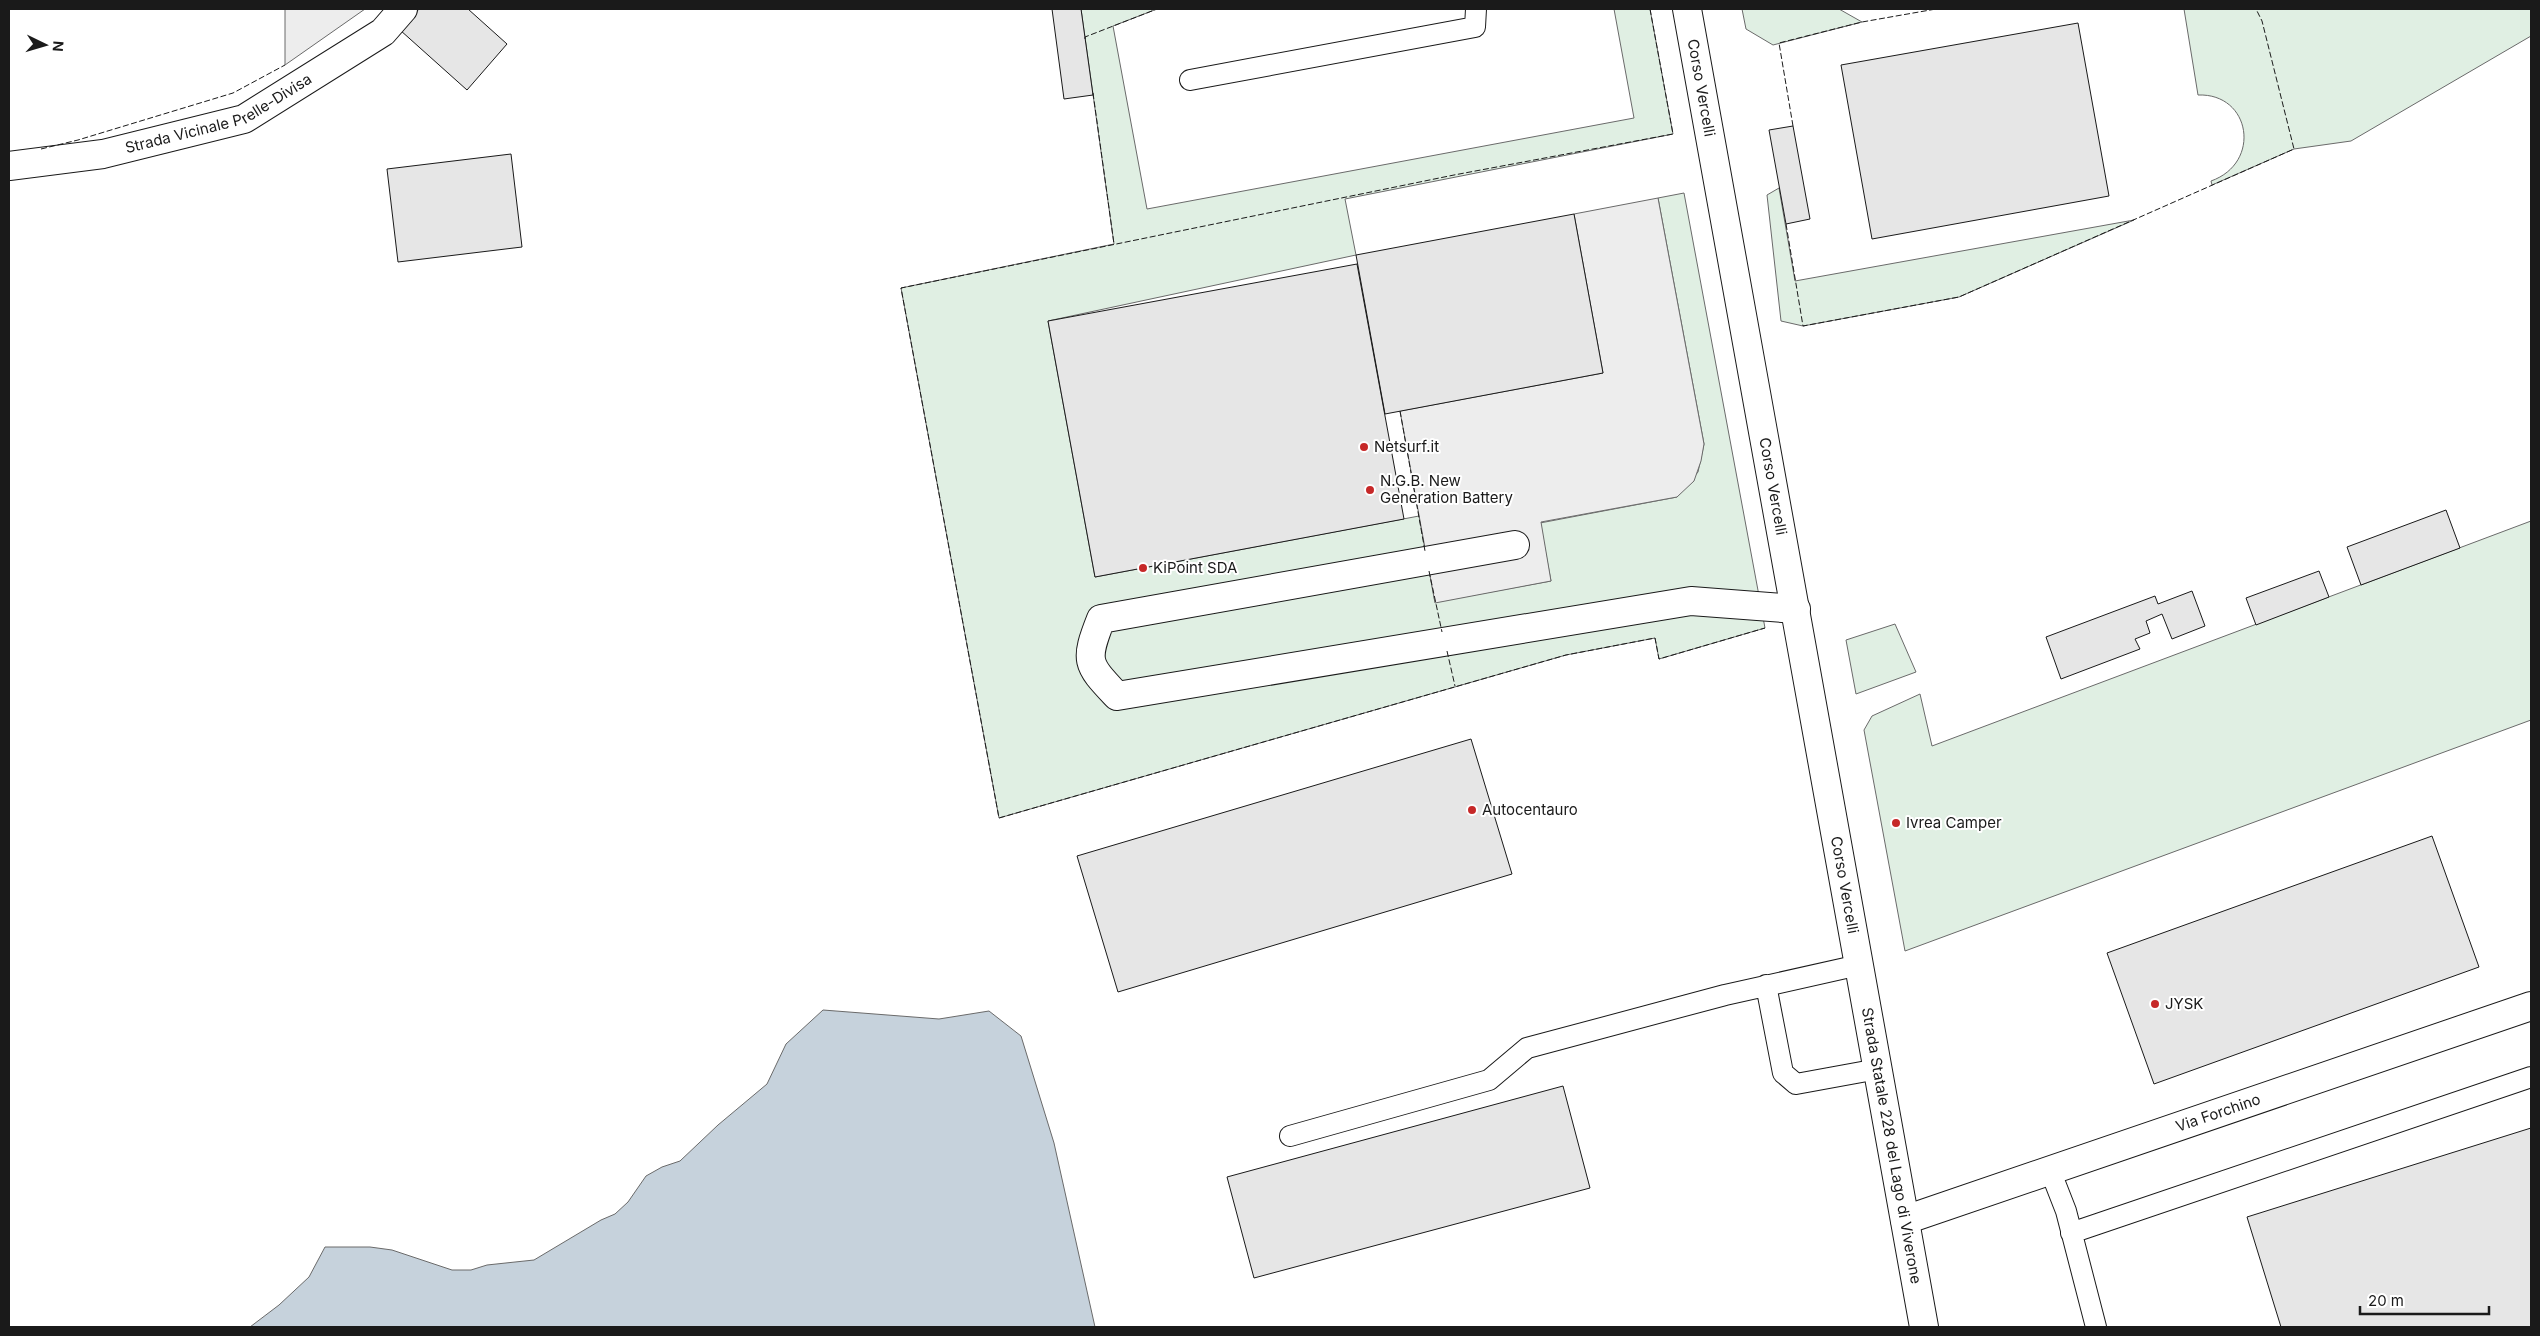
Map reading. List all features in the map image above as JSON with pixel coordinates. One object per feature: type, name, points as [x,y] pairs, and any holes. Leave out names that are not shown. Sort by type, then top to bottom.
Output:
[{"type":"street","name":"Strada Vicinale Prelle-Divisa","points":[[9,166],[102,154],[244,119],[383,32],[403,9]]},
{"type":"street","name":"Corso Vercelli","points":[[1688,9],[1859,965]]},
{"type":"street","points":[[1515,545],[1101,620],[1090,646],[1093,670],[1117,696],[1691,601],[1796,609]]},
{"type":"street","name":"Strada Statale 228 del Lago di Viverone","points":[[1859,965],[1924,1327]]},
{"type":"street","name":"Via Forchino","points":[[1904,1220],[2531,1006]]},
{"type":"lane","points":[[1190,80],[1475,27],[1476,9]]},
{"type":"lane","points":[[1290,1136],[1489,1080],[1527,1048],[1766,986],[1859,965]]},
{"type":"lane","points":[[1766,986],[1783,1072],[1796,1084],[1878,1069]]},
{"type":"lane","points":[[2071,1233],[2531,1077]]},
{"type":"lane","points":[[2050,1170],[2066,1211],[2096,1327]]},
{"type":"green space","points":[[1081,9],[1157,9],[1113,26],[1147,209],[1634,118],[1614,9],[1650,9],[1673,134],[1345,199],[1356,255],[1048,321],[1095,577],[1419,516],[1435,602],[1551,581],[1540,523],[1677,497],[1698,472],[1704,444],[1658,198],[1684,193],[1765,628],[1659,659],[1655,638],[1566,655],[999,818],[901,288],[1114,244]]},
{"type":"green space","points":[[1742,9],[1839,9],[1862,22],[1773,45],[1746,29]]},
{"type":"green space","points":[[2184,9],[2531,9],[2531,36],[2351,141],[2294,149],[2212,185],[2211,181],[2227,172],[2238,160],[2243,145],[2244,130],[2239,117],[2230,105],[2216,97],[2198,95]]},
{"type":"green space","points":[[1779,188],[1795,281],[2134,220],[1959,297],[1803,326],[1781,321],[1767,195]]},
{"type":"green space","points":[[2531,521],[2531,720],[1905,951],[1864,730],[1872,716],[1920,694],[1932,746]]},
{"type":"green space","points":[[1895,624],[1916,672],[1856,694],[1846,640]]},
{"type":"shaded area","points":[[285,9],[365,9],[285,65]]},
{"type":"shaded area","points":[[1658,198],[1704,444],[1701,461],[1694,481],[1677,497],[1541,522],[1551,581],[1435,603],[1400,411],[1603,373],[1574,214]]},
{"type":"shaded area","points":[[823,1010],[939,1019],[989,1011],[1021,1036],[1054,1143],[1095,1327],[250,1327],[279,1305],[309,1277],[325,1247],[370,1247],[392,1250],[452,1270],[471,1270],[487,1265],[534,1260],[601,1220],[615,1214],[628,1202],[646,1176],[662,1167],[680,1161],[718,1125],[767,1084],[786,1044]]},
{"type":"building","points":[[419,9],[468,9],[507,44],[467,90],[400,30]]},
{"type":"building","points":[[1052,9],[1081,9],[1093,95],[1064,99]]},
{"type":"building","points":[[2078,23],[2109,196],[1872,239],[1841,65]]},
{"type":"building","points":[[1793,126],[1810,219],[1786,224],[1769,130]]},
{"type":"building","points":[[511,154],[522,247],[398,262],[387,169]]},
{"type":"building","points":[[1574,214],[1603,373],[1385,414],[1356,255]]},
{"type":"building","points":[[1357,264],[1404,519],[1095,577],[1048,321]]},
{"type":"building","points":[[2446,510],[2460,548],[2361,585],[2347,547]]},
{"type":"building","points":[[2319,571],[2329,597],[2256,625],[2246,598]]},
{"type":"building","points":[[2192,591],[2205,626],[2172,639],[2162,614],[2146,621],[2150,633],[2135,639],[2140,649],[2061,679],[2046,637],[2155,596],[2158,604]]},
{"type":"building","points":[[1471,739],[1512,874],[1118,992],[1077,856]]},
{"type":"building","points":[[2432,836],[2479,967],[2154,1084],[2107,953]]},
{"type":"building","points":[[1563,1086],[1590,1188],[1254,1278],[1227,1177]]},
{"type":"building","points":[[2531,1128],[2531,1327],[2281,1327],[2247,1217]]},
{"type":"fence","points":[[1085,39],[1085,37],[1157,9]]},
{"type":"fence","points":[[1650,9],[1673,134],[1454,175],[901,288],[999,818],[1566,655],[1655,638],[1659,659],[1765,628]]},
{"type":"fence","points":[[1793,126],[1779,43],[1862,22],[1936,9]]},
{"type":"fence","points":[[1786,224],[1803,326],[1959,297],[2294,149],[2262,21],[2256,9]]},
{"type":"fence","points":[[41,149],[78,140],[233,93],[285,65]]},
{"type":"fence","points":[[1093,93],[1114,244]]},
{"type":"fence","points":[[1400,411],[1425,551]]},
{"type":"fence","points":[[1429,571],[1442,632]]},
{"type":"fence","points":[[1447,651],[1455,686]]},
{"type":"place","name":"Netsurf.it","points":[[1364,447]]},
{"type":"place","name":"N.G.B. New Generation Battery","points":[[1370,490]]},
{"type":"place","name":"KiPoint SDA","points":[[1143,568]]},
{"type":"place","name":"Autocentauro","points":[[1472,810]]},
{"type":"place","name":"Ivrea Camper","points":[[1896,823]]},
{"type":"place","name":"JYSK","points":[[2155,1004]]}]
